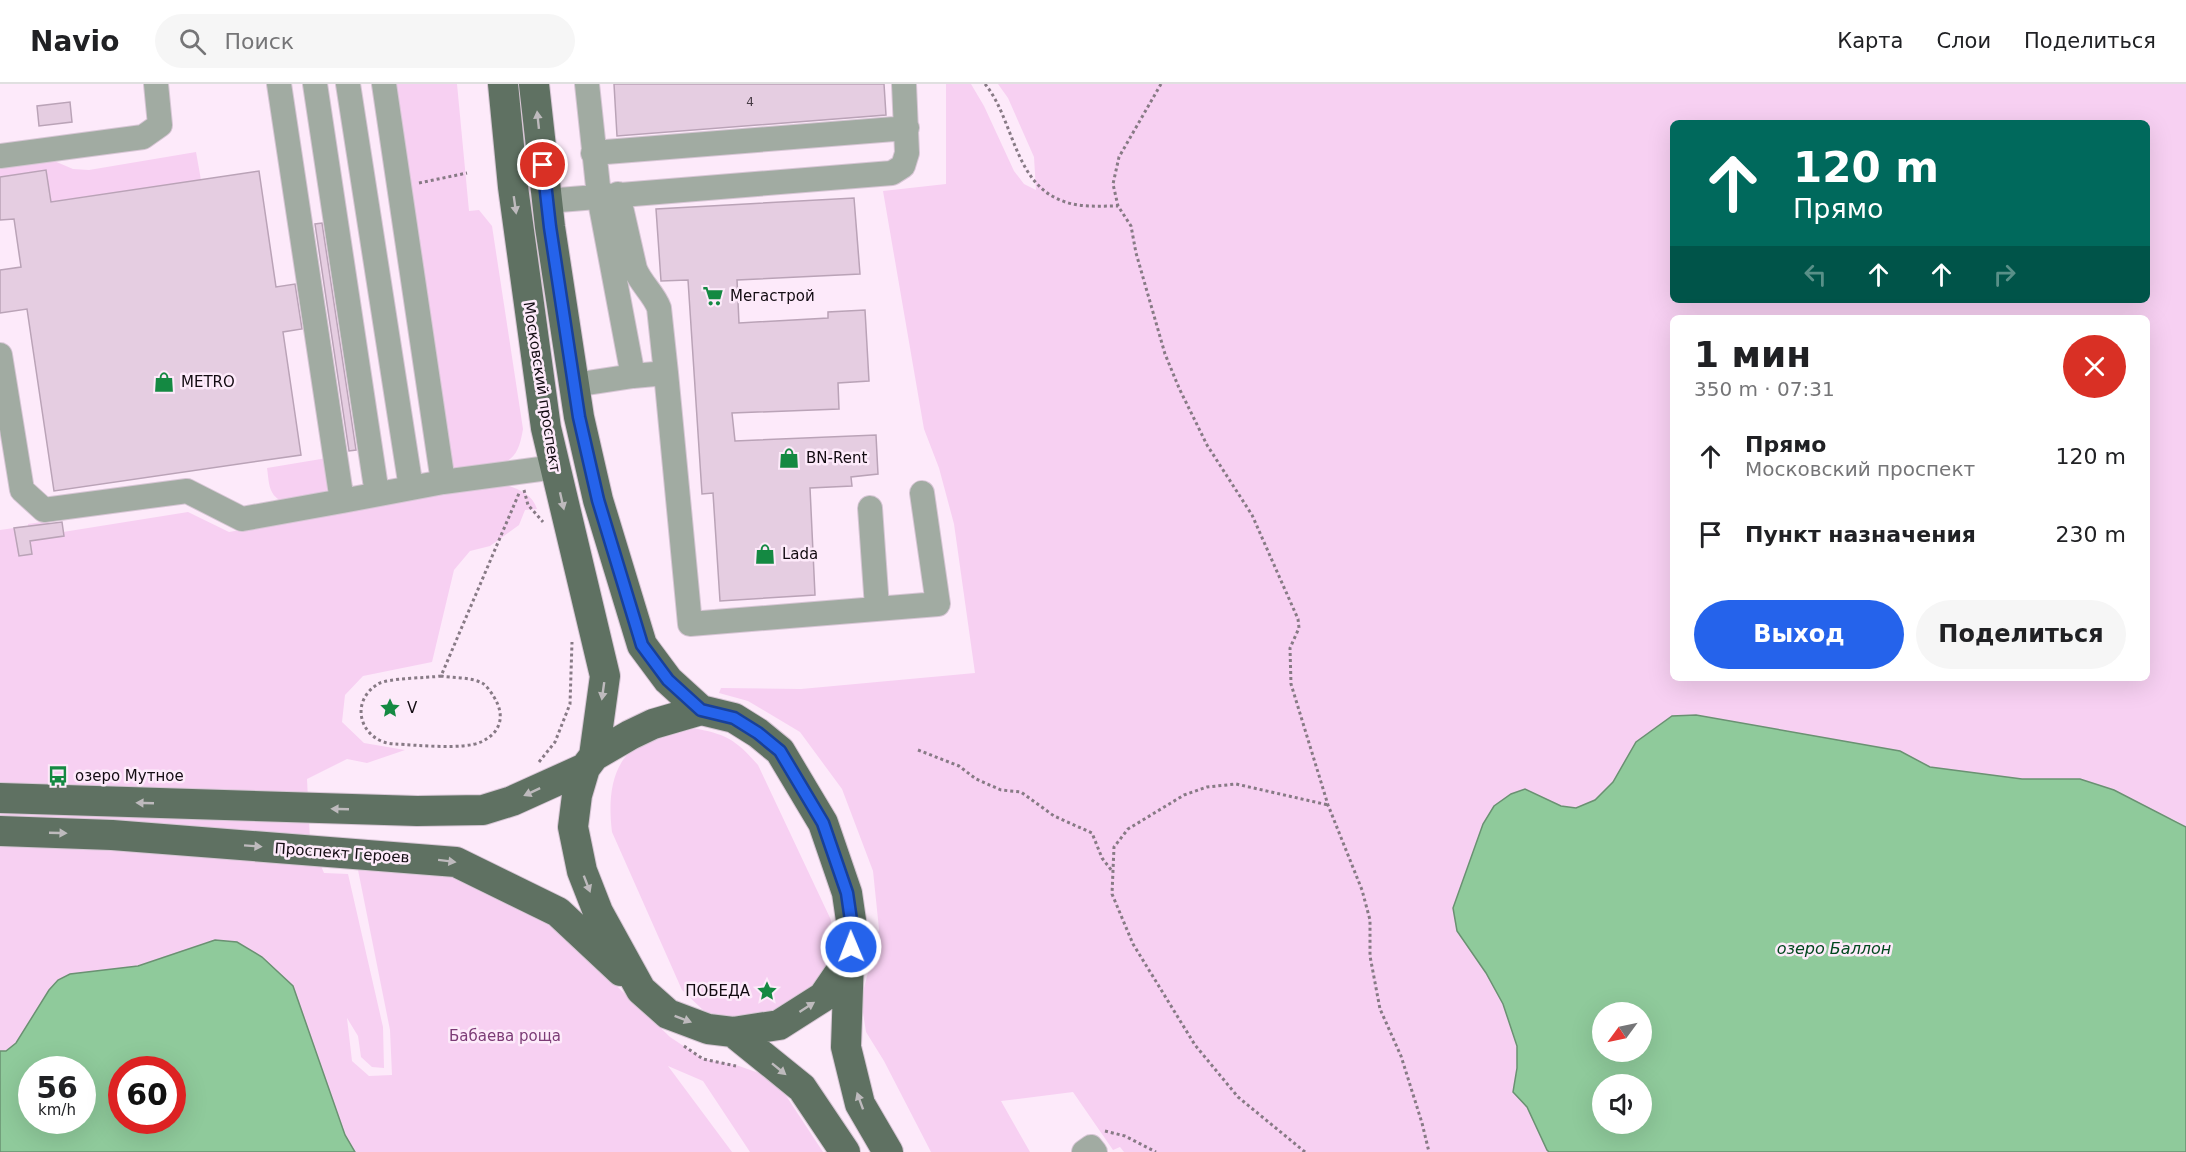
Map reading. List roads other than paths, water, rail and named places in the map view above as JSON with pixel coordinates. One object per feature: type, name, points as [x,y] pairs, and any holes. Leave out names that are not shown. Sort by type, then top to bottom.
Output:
[{"type":"main road","name":"Московский проспект","points":[[503,84],[513,187],[546,428],[605,676],[590,762],[578,795],[573,827],[582,871],[598,912],[641,990]]},
{"type":"main road","points":[[534,84],[547,201],[579,417],[598,500],[642,645],[668,680],[701,710],[734,718],[758,733],[780,751],[823,823],[847,893],[853,934],[849,959],[846,1047],[860,1104],[888,1152]]},
{"type":"main road","points":[[0,798],[393,810],[483,810],[512,801],[590,762],[630,735],[653,724],[701,710]]},
{"type":"main road","name":"Проспект Героев","points":[[0,831],[112,835],[456,862],[558,912],[668,1014],[708,1029],[733,1032]]},
{"type":"main road","points":[[733,1032],[779,1025],[823,997],[849,959]]},
{"type":"main road","points":[[733,1032],[802,1088],[845,1152]]},
{"type":"lane","points":[[0,156],[143,137],[160,125],[156,84]]},
{"type":"lane","points":[[279,84],[342,501]]},
{"type":"lane","points":[[315,84],[378,495]]},
{"type":"lane","points":[[348,84],[411,488]]},
{"type":"lane","points":[[384,84],[444,483]]},
{"type":"lane","points":[[587,84],[593,153],[634,269],[659,308],[690,624],[877,607],[938,604],[922,493]]},
{"type":"lane","points":[[547,201],[892,173],[903,166],[907,153],[904,84]]},
{"type":"lane","points":[[593,153],[907,128]]},
{"type":"lane","points":[[608,195],[633,376]]},
{"type":"lane","points":[[0,355],[22,490],[44,510],[187,491],[242,519],[411,488],[555,467]]},
{"type":"lane","points":[[574,385],[666,373]]},
{"type":"lane","points":[[870,508],[877,607]]},
{"type":"lane","points":[[1084,1152],[1091,1147],[1095,1152]]},
{"type":"water","name":"озеро Баллон","points":[[1696,715],[1900,751],[1930,767],[2022,779],[2080,779],[2114,790],[2186,827],[2186,1152],[1549,1152],[1527,1107],[1513,1092],[1517,1068],[1517,1046],[1503,1004],[1486,973],[1457,931],[1453,908],[1483,824],[1494,806],[1511,794],[1525,789],[1561,806],[1576,808],[1595,800],[1613,782],[1636,742],[1672,716]]},
{"type":"water","points":[[215,940],[237,942],[262,957],[293,986],[345,1135],[355,1152],[0,1152],[0,1051],[6,1051],[16,1043],[49,990],[58,980],[70,974],[138,966]]},
{"type":"place","name":"Мегастрой","points":[[713,296]]},
{"type":"place","name":"METRO","points":[[164,382]]},
{"type":"place","name":"BN-Rent","points":[[789,458]]},
{"type":"place","name":"Lada","points":[[765,554]]},
{"type":"place","name":"V","points":[[390,708]]},
{"type":"place","name":"озеро Мутное","points":[[58,776]]},
{"type":"place","name":"ПОБЕДА","points":[[767,991]]},
{"type":"park label","name":"Бабаева роща","points":[[505,1036]]}]
